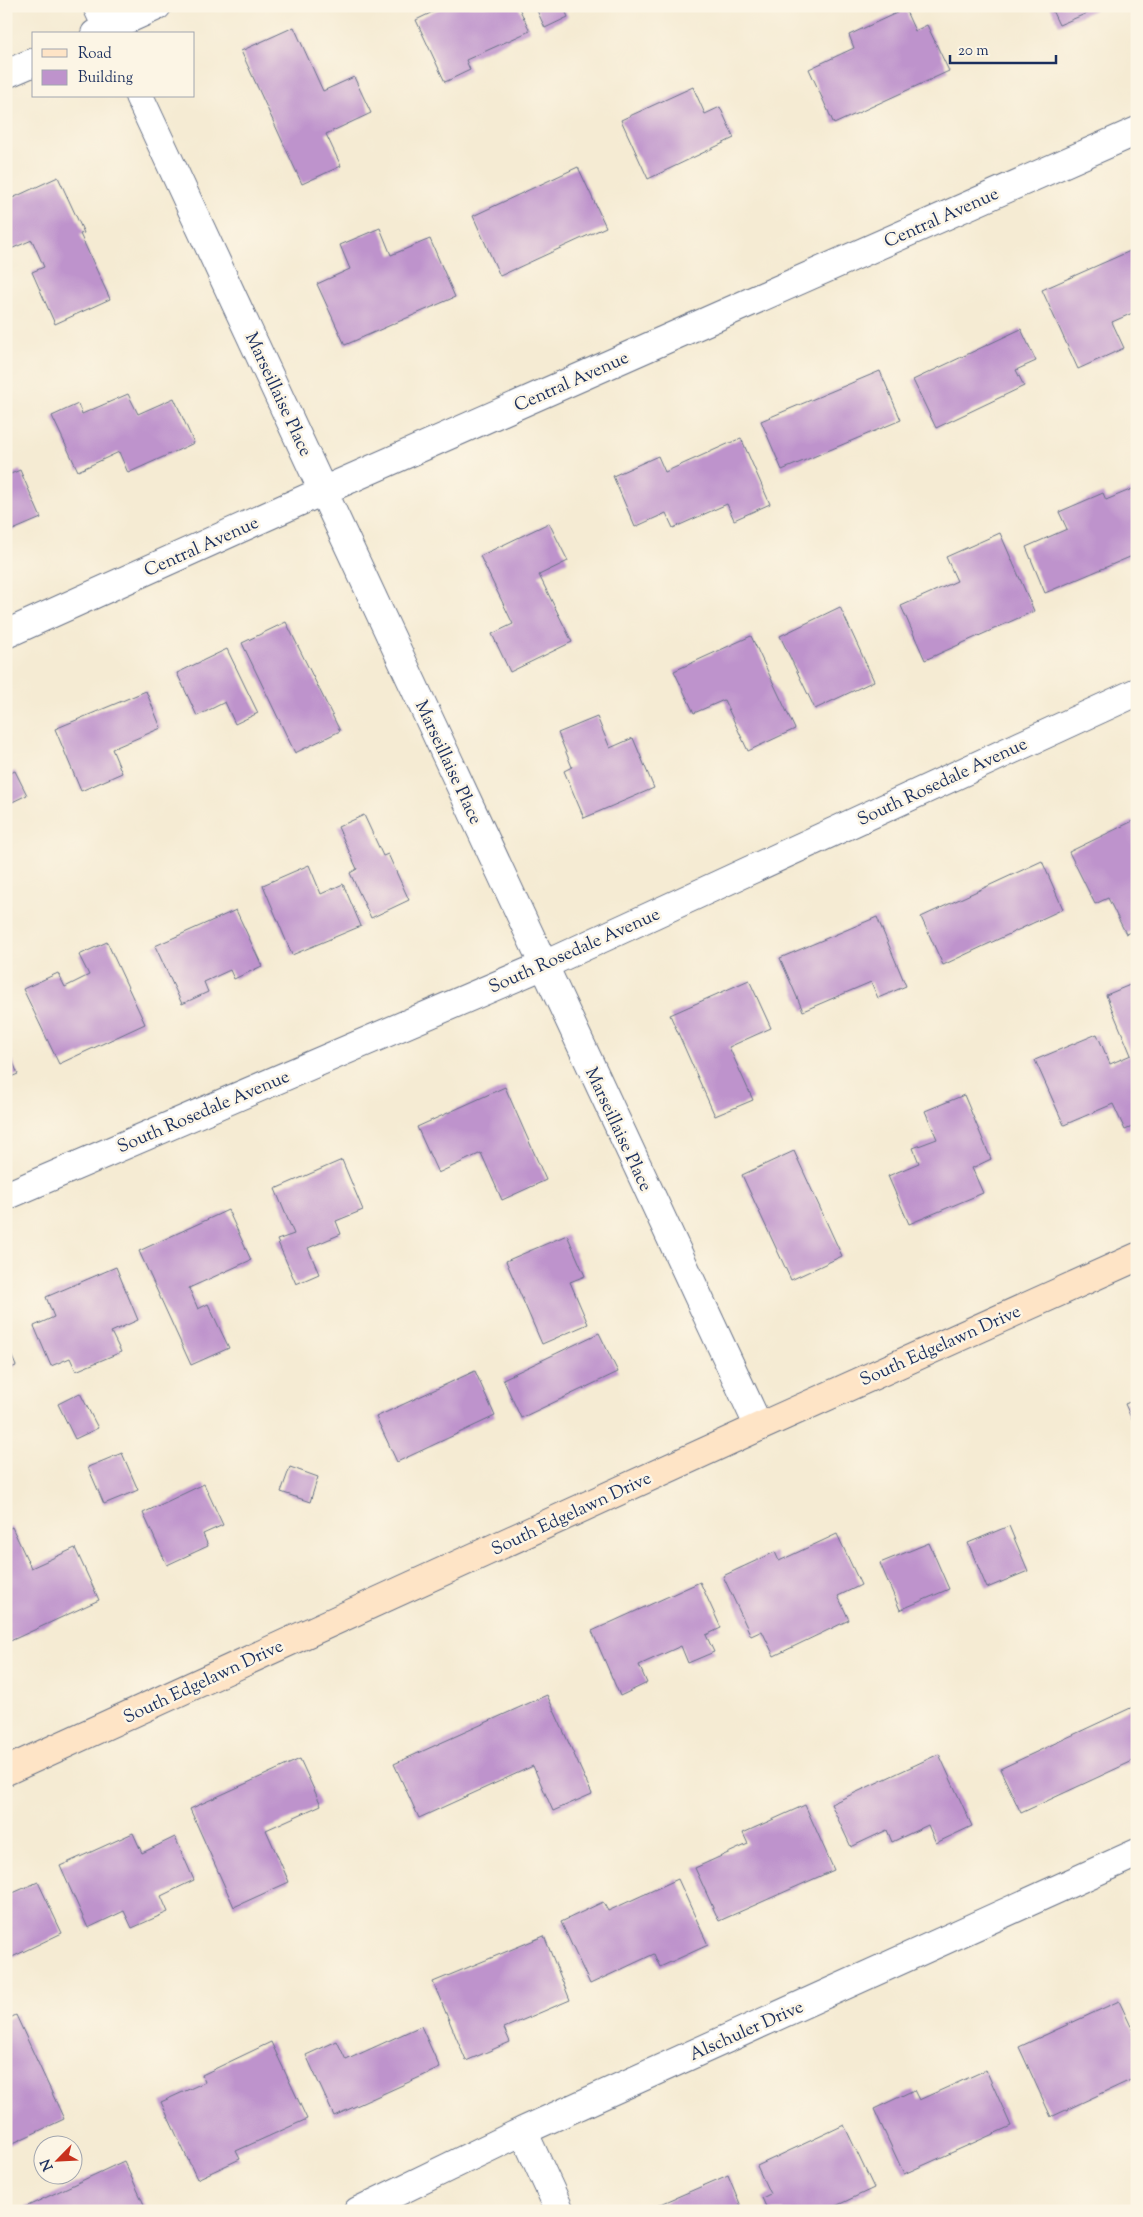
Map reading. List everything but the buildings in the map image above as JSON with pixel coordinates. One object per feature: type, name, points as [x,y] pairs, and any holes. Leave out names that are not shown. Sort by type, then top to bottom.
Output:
[{"type":"street","points":[[102,26],[157,6]]},
{"type":"street","points":[[6,74],[32,63]]},
{"type":"street","name":"Marseillaise Place","points":[[140,98],[325,490],[542,966],[759,1427]]},
{"type":"street","name":"Central Avenue","points":[[6,634],[325,490],[1137,131]]},
{"type":"street","name":"South Rosedale Avenue","points":[[6,1196],[542,966],[1137,692]]},
{"type":"street","name":"South Edgelawn Drive","points":[[6,1771],[759,1427],[1137,1257]]},
{"type":"street","name":"Alschuler Drive","points":[[358,2211],[523,2130],[1137,1853]]},
{"type":"street","points":[[523,2130],[560,2211]]}]
